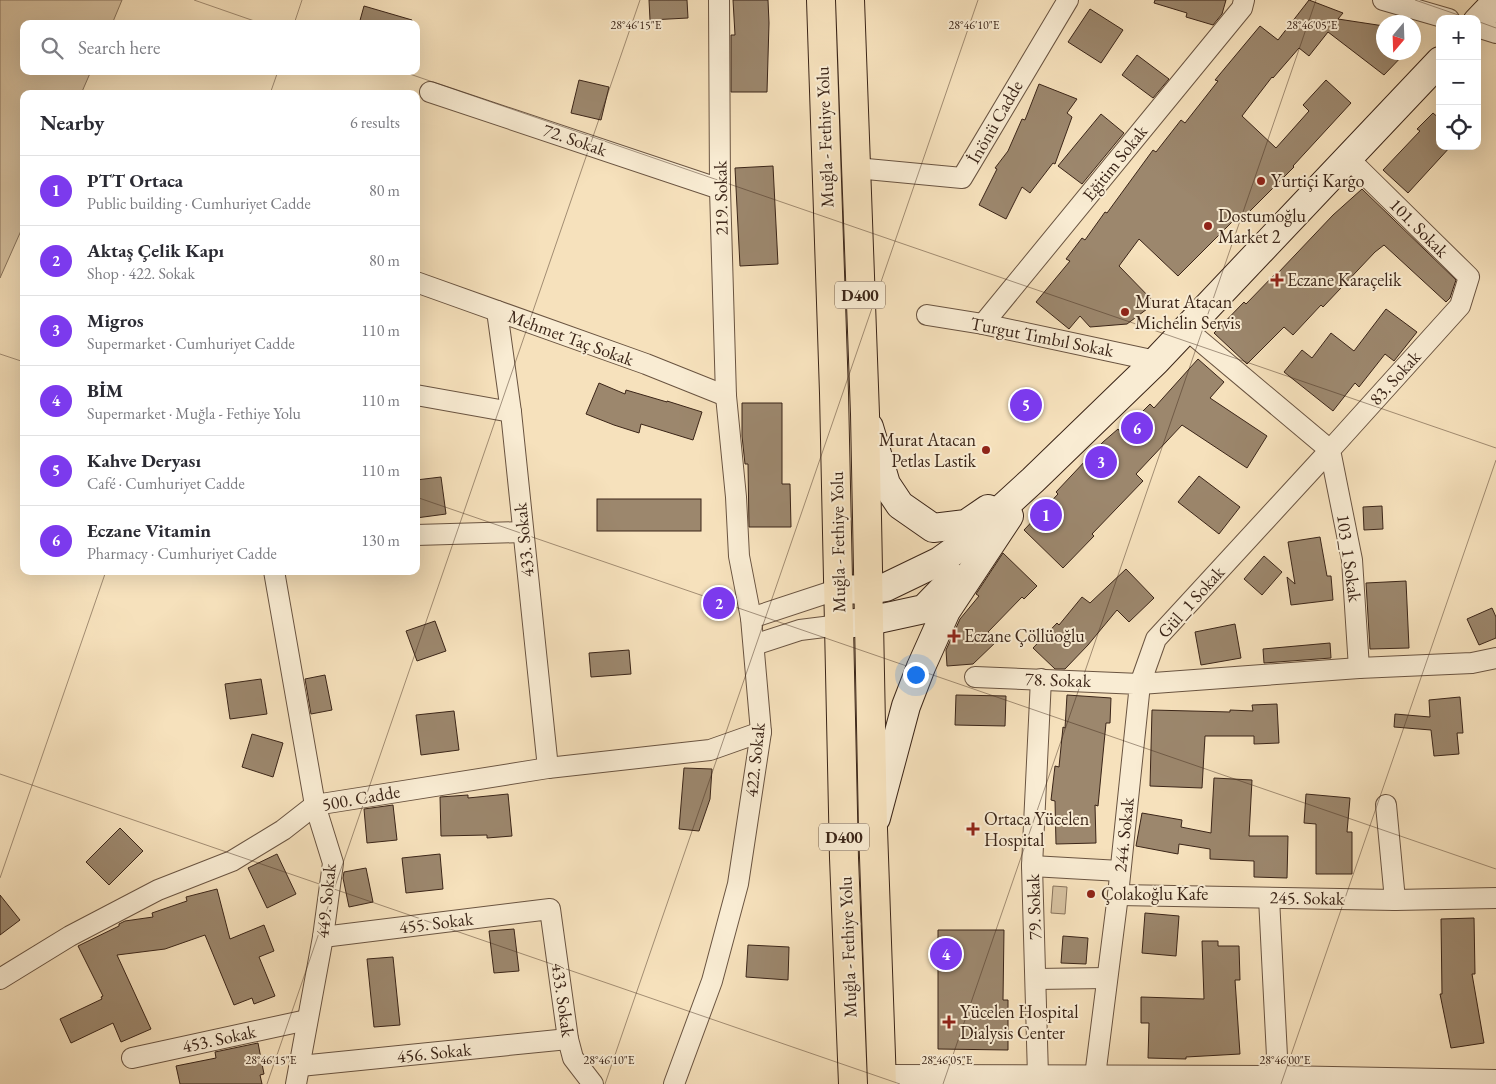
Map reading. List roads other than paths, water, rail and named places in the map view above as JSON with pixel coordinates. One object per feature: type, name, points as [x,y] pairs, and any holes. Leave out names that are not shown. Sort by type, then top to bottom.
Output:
[{"type":"highway","name":"Muğla - Fethiye Yolu","points":[[821,0],[834,393],[844,858],[853,1084]]},
{"type":"highway","name":"Muğla - Fethiye Yolu","points":[[850,0],[865,414],[874,829],[882,1080]]},
{"type":"street","name":"219. Sokak","points":[[719,0],[720,189],[726,396]]},
{"type":"street","name":"İnönü Cadde","points":[[856,168],[962,178],[1068,0]]},
{"type":"street","name":"Eğitim Sokak","points":[[983,324],[1242,8],[1244,0]]},
{"type":"street","points":[[1383,0],[1436,15]]},
{"type":"street","points":[[1481,18],[1496,2]]},
{"type":"street","points":[[1481,28],[1496,33]]},
{"type":"street","points":[[751,618],[839,589],[869,590],[886,587],[940,561],[954,551],[1033,480],[1186,330],[1436,66]]},
{"type":"street","name":"72. Sokak","points":[[430,92],[720,189]]},
{"type":"street","name":"101. Sokak","points":[[1348,158],[1469,277],[1460,306]]},
{"type":"street","name":"Mehmet Taç Sokak","points":[[420,283],[646,364],[726,396]]},
{"type":"street","name":"83. Sokak","points":[[1330,450],[1460,306]]},
{"type":"street","name":"433. Sokak","points":[[497,312],[511,412],[548,768]]},
{"type":"street","name":"Turgut Tımbıl Sokak","points":[[927,315],[983,324],[1156,360]]},
{"type":"street","points":[[1186,330],[1330,450]]},
{"type":"street","points":[[420,395],[511,412]]},
{"type":"street","name":"422. Sokak","points":[[674,1084],[712,981],[738,884],[761,732],[751,618],[739,556],[736,497],[726,396]]},
{"type":"street","points":[[865,414],[886,484],[900,504],[933,528],[966,524],[1033,480]]},
{"type":"street","name":"103_1 Sokak","points":[[1330,450],[1352,560],[1359,668]]},
{"type":"street","name":"Gül_1 Sokak","points":[[1140,684],[1156,639],[1330,450]]},
{"type":"street","points":[[874,829],[906,706],[946,611],[1033,480]]},
{"type":"street","points":[[420,535],[523,532]]},
{"type":"street","points":[[754,645],[800,630],[869,621],[924,609],[992,542]]},
{"type":"street","name":"449. Sokak","points":[[275,575],[315,805],[334,863],[323,937],[298,1075]]},
{"type":"street","points":[[1140,684],[1472,662],[1496,658]]},
{"type":"street","name":"78. Sokak","points":[[975,677],[1140,684]]},
{"type":"street","name":"79. Sokak","points":[[1038,1076],[1032,866],[1041,679]]},
{"type":"street","name":"244. Sokak","points":[[1094,1080],[1118,895],[1140,684]]},
{"type":"street","name":"500. Cadde","points":[[0,978],[70,936],[158,890],[232,861],[283,830],[315,805],[548,768],[710,750],[761,732]]},
{"type":"street","points":[[1386,805],[1395,900]]},
{"type":"street","points":[[1032,866],[1120,871]]},
{"type":"street","name":"245. Sokak","points":[[1118,895],[1395,900],[1496,898]]},
{"type":"street","points":[[1269,898],[1278,1076]]},
{"type":"street","name":"433. Sokak","points":[[550,909],[568,1039],[574,1058],[593,1084]]},
{"type":"street","name":"455. Sokak","points":[[323,937],[550,909]]},
{"type":"street","points":[[1036,979],[1108,978]]},
{"type":"street","name":"453. Sokak","points":[[132,1058],[307,1020]]},
{"type":"street","name":"456. Sokak","points":[[298,1075],[568,1039]]},
{"type":"street","points":[[882,1080],[1038,1076],[1094,1080],[1278,1076],[1496,1080]]},
{"type":"place","name":"Yurtiçi Kargo","points":[[1261,181]]},
{"type":"place","name":"Dostumoğlu Market 2","points":[[1208,226]]},
{"type":"place","name":"Eczane Karaçelik","points":[[1277,280]]},
{"type":"place","name":"Murat Atacan Michelin Servis","points":[[1125,312]]},
{"type":"place","name":"Kahve Deryası","points":[[1026,405]]},
{"type":"place","name":"Eczane Vitamin","points":[[1137,428]]},
{"type":"place","name":"Murat Atacan Petlas Lastik","points":[[986,450]]},
{"type":"place","name":"Migros","points":[[1101,462]]},
{"type":"place","name":"PTT Ortaca","points":[[1046,515]]},
{"type":"place","name":"Aktaş Çelik Kapı","points":[[719,603]]},
{"type":"place","name":"Eczane Çöllüoğlu","points":[[954,636]]},
{"type":"place","name":"Ortaca Yücelen Hospital","points":[[973,829]]},
{"type":"place","name":"Çolakoğlu Kafe","points":[[1091,894]]},
{"type":"place","name":"BİM","points":[[946,954]]},
{"type":"place","name":"Yücelen Hospital Dialysis Center","points":[[949,1022]]}]
